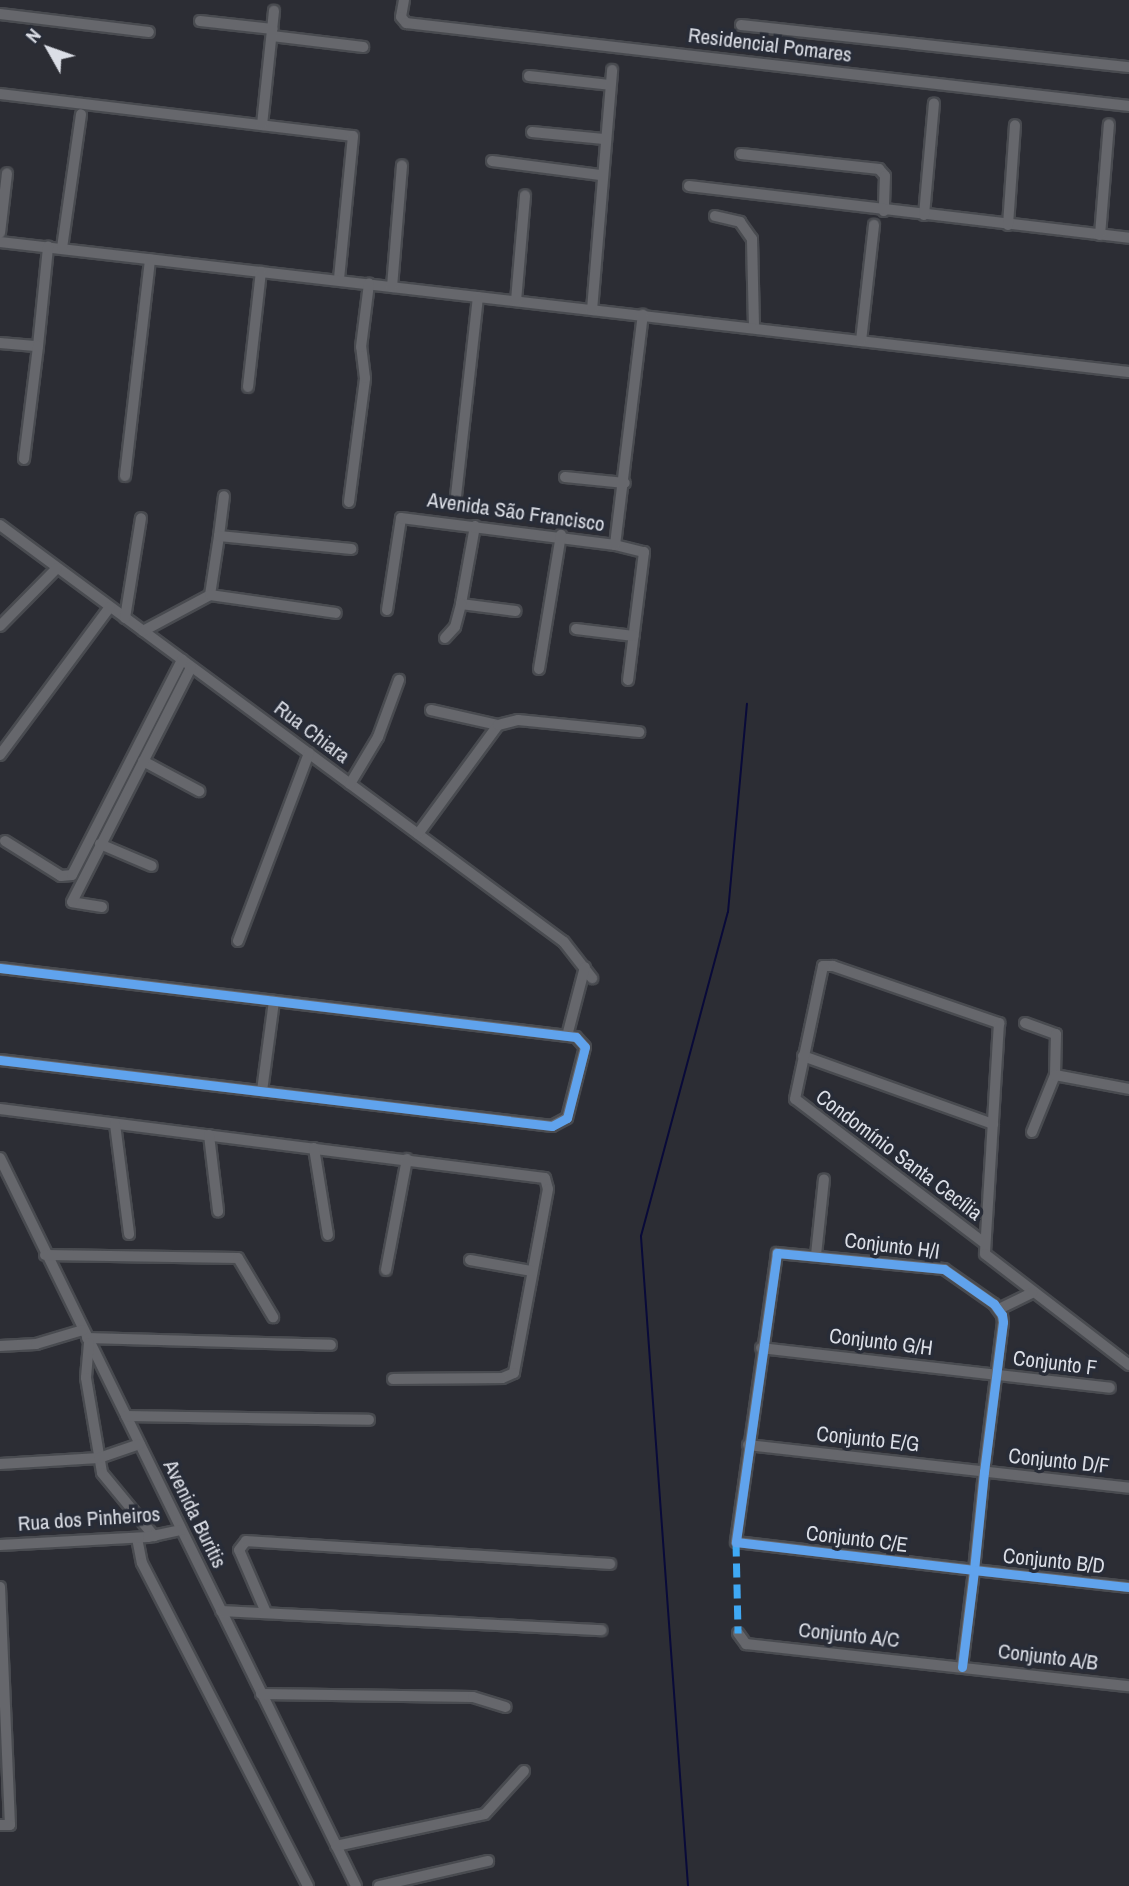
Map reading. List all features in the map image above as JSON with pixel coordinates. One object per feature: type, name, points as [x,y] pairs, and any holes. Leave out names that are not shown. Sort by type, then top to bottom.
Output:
[{"type":"street","name":"Residencial Pomares","points":[[404,0],[401,17],[406,23],[1129,106]]},
{"type":"street","points":[[262,125],[274,11]]},
{"type":"street","points":[[0,14],[149,32]]},
{"type":"street","points":[[200,22],[363,47]]},
{"type":"street","points":[[741,25],[1129,67]]},
{"type":"street","points":[[592,310],[600,175],[612,69]]},
{"type":"street","points":[[528,76],[610,85]]},
{"type":"street","points":[[0,94],[262,125],[356,139],[339,281]]},
{"type":"street","points":[[924,215],[934,103]]},
{"type":"street","points":[[62,248],[81,114]]},
{"type":"street","points":[[1100,235],[1109,124]]},
{"type":"street","points":[[1008,225],[1015,125]]},
{"type":"street","points":[[532,132],[604,139]]},
{"type":"street","points":[[741,154],[878,169],[885,177],[884,211]]},
{"type":"street","points":[[492,161],[600,175]]},
{"type":"street","points":[[392,287],[402,164]]},
{"type":"street","points":[[0,233],[7,173]]},
{"type":"street","points":[[689,186],[1129,239]]},
{"type":"street","points":[[516,301],[526,195]]},
{"type":"street","points":[[715,216],[740,222],[752,239],[754,327]]},
{"type":"street","points":[[861,341],[874,225]]},
{"type":"street","points":[[0,242],[1129,372]]},
{"type":"street","points":[[24,459],[48,247]]},
{"type":"street","points":[[125,476],[150,259]]},
{"type":"street","points":[[248,387],[261,272]]},
{"type":"street","points":[[349,502],[365,377],[361,347],[369,284]]},
{"type":"street","points":[[455,505],[478,297]]},
{"type":"street","name":"Avenida São Francisco","points":[[387,610],[401,518],[561,535],[615,545],[625,483],[643,315]]},
{"type":"street","points":[[0,343],[38,346]]},
{"type":"street","points":[[565,477],[625,483]]},
{"type":"street","points":[[211,595],[224,496]]},
{"type":"street","points":[[125,618],[141,518]]},
{"type":"street","name":"Rua Chiara","points":[[0,525],[565,942],[592,978]]},
{"type":"street","points":[[445,638],[455,627],[475,526]]},
{"type":"street","points":[[539,669],[561,535]]},
{"type":"street","points":[[219,536],[351,550]]},
{"type":"street","points":[[615,545],[645,552],[628,680]]},
{"type":"street","points":[[0,626],[57,568]]},
{"type":"street","points":[[143,631],[211,595],[335,613]]},
{"type":"street","points":[[461,604],[516,611]]},
{"type":"street","points":[[0,755],[110,607]]},
{"type":"street","points":[[576,629],[634,636]]},
{"type":"street","points":[[5,841],[61,876],[72,875],[182,660]]},
{"type":"street","points":[[102,907],[72,902],[191,667]]},
{"type":"street","points":[[350,784],[377,737],[399,680]]},
{"type":"street","points":[[431,710],[498,725],[518,720],[639,732]]},
{"type":"street","points":[[418,834],[498,725]]},
{"type":"street","points":[[238,941],[309,753]]},
{"type":"street","points":[[143,761],[199,791]]},
{"type":"street","points":[[100,844],[152,866]]},
{"type":"street","name":"Condomínio Santa Cecília","points":[[984,1242],[794,1099],[818,977],[827,965],[990,1016],[1001,1030],[984,1242],[988,1261],[1032,1293]]},
{"type":"street","points":[[567,1036],[585,967]]},
{"type":"street","points":[[0,968],[567,1036],[581,1039],[585,1047],[567,1118],[559,1125],[0,1060]]},
{"type":"street","points":[[262,1091],[274,1001]]},
{"type":"street","points":[[1025,1023],[1056,1034],[1055,1075],[1032,1132]]},
{"type":"street","name":"Condomínio Santa Cecília","points":[[803,1056],[993,1124]]},
{"type":"street","points":[[1055,1075],[1129,1089]]},
{"type":"street","points":[[0,1110],[545,1178],[548,1185],[514,1373],[509,1377],[393,1379]]},
{"type":"street","points":[[115,1124],[129,1234]]},
{"type":"street","points":[[209,1135],[218,1211]]},
{"type":"street","points":[[314,1148],[328,1234]]},
{"type":"street","name":"Avenida Buritis","points":[[0,1158],[353,1884]]},
{"type":"street","points":[[386,1270],[408,1159]]},
{"type":"street","points":[[816,1255],[824,1179]]},
{"type":"street","name":"Conjunto H/I","points":[[761,1348],[773,1260],[781,1252],[944,1269],[999,1309]]},
{"type":"street","points":[[45,1255],[238,1258],[273,1317]]},
{"type":"street","points":[[470,1260],[532,1271]]},
{"type":"street","points":[[962,1667],[1003,1322],[999,1309],[1032,1293],[1129,1364]]},
{"type":"street","points":[[0,1346],[86,1337],[331,1346]]},
{"type":"street","points":[[86,1337],[86,1378],[102,1473],[154,1536]]},
{"type":"street","points":[[748,1445],[761,1348]]},
{"type":"street","name":"Conjunto G/H","points":[[761,1348],[995,1375]]},
{"type":"street","name":"Conjunto F","points":[[995,1375],[1110,1388]]},
{"type":"street","points":[[126,1416],[369,1420]]},
{"type":"street","points":[[0,1464],[99,1458],[140,1444]]},
{"type":"street","name":"Conjunto E/G","points":[[748,1445],[984,1472]]},
{"type":"street","name":"Conjunto C/E","points":[[748,1445],[736,1542],[974,1570]]},
{"type":"street","name":"Conjunto D/F","points":[[984,1472],[1129,1488]]},
{"type":"street","name":"Rua dos Pinheiros","points":[[0,1545],[137,1538],[181,1530]]},
{"type":"street","points":[[137,1538],[142,1563],[308,1886]]},
{"type":"street","points":[[265,1610],[239,1550],[246,1541],[610,1564]]},
{"type":"street","name":"Conjunto B/D","points":[[974,1570],[1129,1587]]},
{"type":"street","points":[[0,1587],[10,1825],[0,1825]]},
{"type":"street","points":[[221,1611],[265,1610],[602,1630]]},
{"type":"street","name":"Conjunto A/C","points":[[738,1633],[746,1644],[962,1667]]},
{"type":"street","name":"Conjunto A/B","points":[[962,1667],[1129,1686]]},
{"type":"street","points":[[261,1694],[473,1697],[506,1707]]},
{"type":"street","points":[[336,1846],[485,1814],[524,1771]]},
{"type":"street","points":[[379,1886],[488,1861]]},
{"type":"waterway","points":[[688,1886],[641,1236],[728,912],[747,704]]},
{"type":"marked path","points":[[736,1542],[738,1633]]},
{"type":"cycle path","points":[[0,968],[576,1037],[585,1047],[567,1118],[552,1126],[0,1060]]},
{"type":"cycle path","points":[[962,1667],[974,1570],[984,1472],[1003,1322],[1002,1315],[994,1304],[944,1269],[777,1253],[736,1542],[974,1570],[1129,1587]]}]
